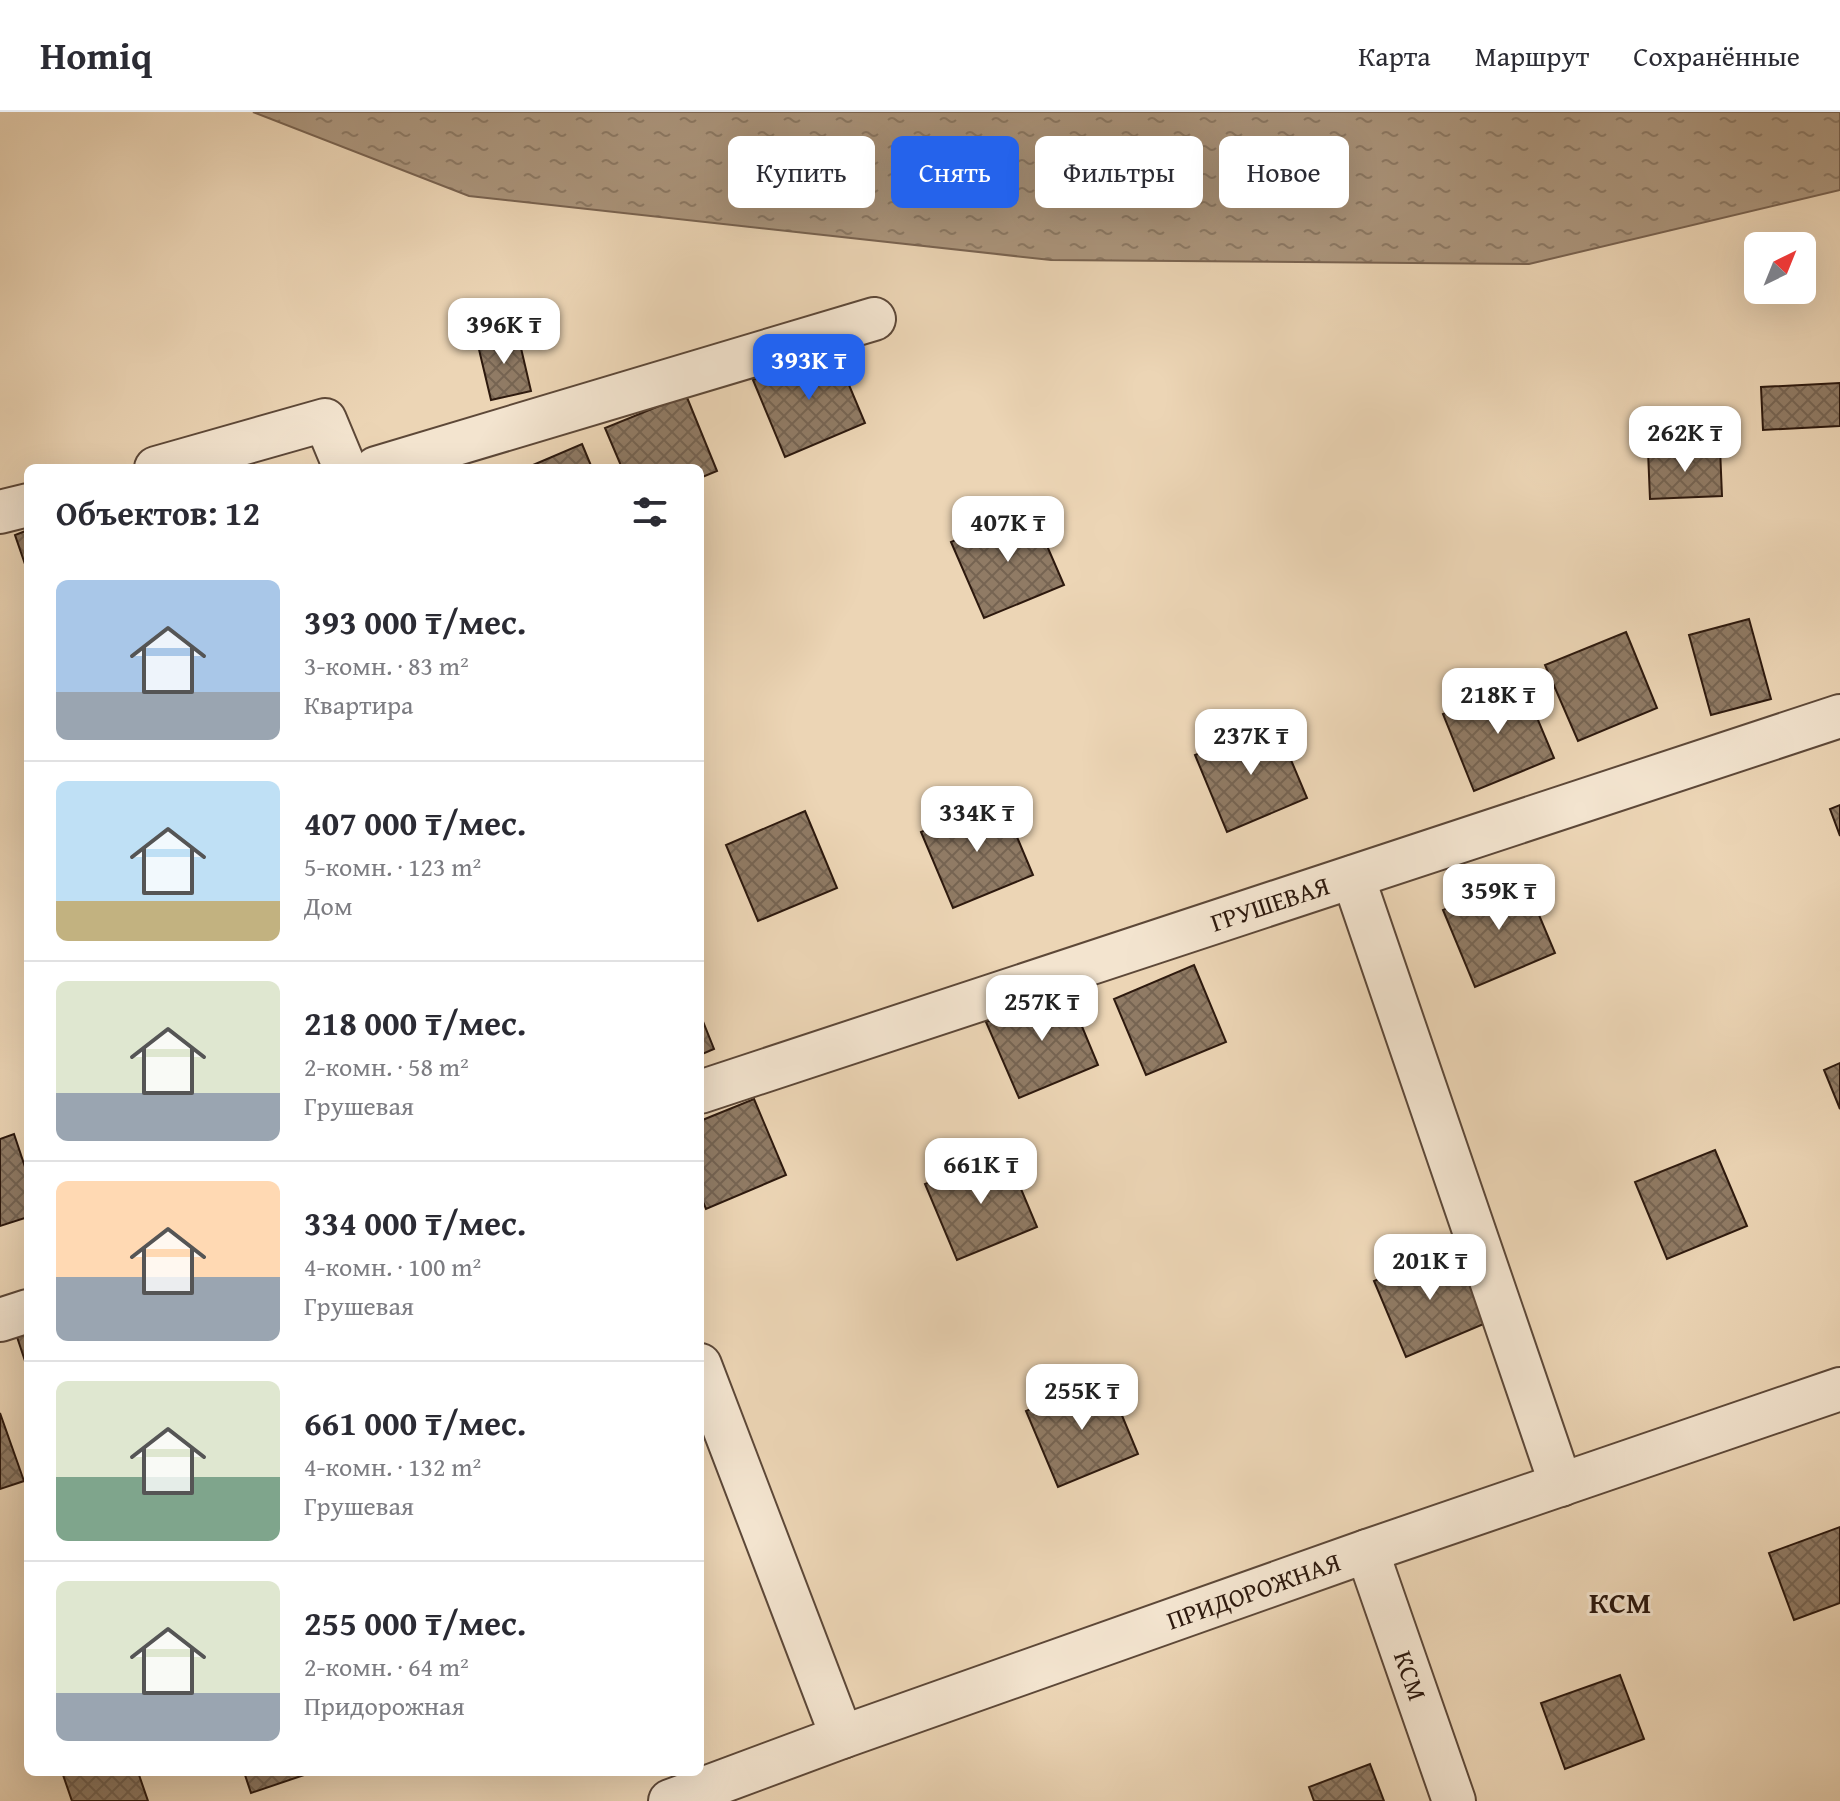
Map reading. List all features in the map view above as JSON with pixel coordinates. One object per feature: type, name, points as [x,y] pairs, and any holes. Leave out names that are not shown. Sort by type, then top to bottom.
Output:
[{"type":"street","points":[[389,464],[874,319]]},
{"type":"street","points":[[170,464],[325,420],[343,464]]},
{"type":"street","points":[[0,512],[24,506]]},
{"type":"street","name":"ГРУШЕВАЯ","points":[[704,1091],[1840,716]]},
{"type":"street","points":[[1353,877],[1561,1485]]},
{"type":"street","points":[[0,1320],[24,1312]]},
{"type":"street","points":[[704,1375],[842,1737]]},
{"type":"street","name":"ПРИДОРОЖНАЯ","points":[[696,1797],[842,1737],[1367,1551],[1840,1389]]},
{"type":"street","name":"КСМ","points":[[1367,1551],[1454,1801]]},
{"type":"water","points":[[253,112],[1840,112],[1840,190],[1529,264],[1051,260],[469,196]]},
{"type":"building","points":[[517,331],[531,391],[491,400],[477,341]]},
{"type":"building","points":[[833,347],[865,423],[785,457],[753,380]]},
{"type":"building","points":[[1840,383],[1840,426],[1763,430],[1761,387]]},
{"type":"building","points":[[686,395],[717,471],[704,476],[704,464],[620,464],[605,428]]},
{"type":"building","points":[[582,444],[590,464],[535,464]]},
{"type":"building","points":[[1720,448],[1722,496],[1650,499],[1648,451]]},
{"type":"building","points":[[1031,509],[1064,585],[984,618],[951,542]]},
{"type":"building","points":[[24,532],[24,561],[15,535]]},
{"type":"building","points":[[1749,619],[1771,699],[1711,715],[1689,635]]},
{"type":"building","points":[[1626,632],[1657,708],[1578,741],[1545,665]]},
{"type":"building","points":[[1522,682],[1554,758],[1474,791],[1443,714]]},
{"type":"building","points":[[1275,722],[1307,798],[1227,832],[1195,755]]},
{"type":"building","points":[[1001,799],[1033,875],[953,908],[921,832]]},
{"type":"building","points":[[1840,805],[1840,836],[1830,809]]},
{"type":"building","points":[[805,811],[837,888],[758,921],[726,845]]},
{"type":"building","points":[[1523,877],[1555,953],[1475,987],[1443,910]]},
{"type":"building","points":[[1194,965],[1226,1042],[1146,1075],[1114,999]]},
{"type":"building","points":[[1066,988],[1098,1065],[1019,1098],[986,1022]]},
{"type":"building","points":[[704,1024],[714,1049],[704,1053]]},
{"type":"building","points":[[1840,1063],[1840,1109],[1824,1070]]},
{"type":"building","points":[[754,1099],[786,1175],[706,1209],[704,1119]]},
{"type":"building","points":[[14,1134],[24,1164],[24,1218],[0,1226],[0,1139]]},
{"type":"building","points":[[1715,1150],[1747,1226],[1667,1259],[1635,1182]]},
{"type":"building","points":[[1005,1151],[1037,1227],[957,1260],[925,1184]]},
{"type":"building","points":[[1454,1247],[1486,1323],[1406,1357],[1374,1281]]},
{"type":"building","points":[[24,1321],[24,1358],[13,1325]]},
{"type":"building","points":[[1106,1377],[1138,1454],[1058,1487],[1026,1411]]},
{"type":"building","points":[[0,1413],[24,1481],[0,1489]]},
{"type":"building","points":[[1840,1527],[1840,1603],[1794,1620],[1769,1553]]},
{"type":"building","points":[[1620,1675],[1644,1739],[1565,1769],[1541,1703]]},
{"type":"building","points":[[1370,1764],[1384,1801],[1314,1801],[1309,1787]]},
{"type":"building","points":[[63,1776],[139,1776],[148,1801],[72,1801]]},
{"type":"building","points":[[245,1776],[301,1776],[251,1793]]},
{"type":"district","name":"КСМ","points":[[1620,1603]]}]
